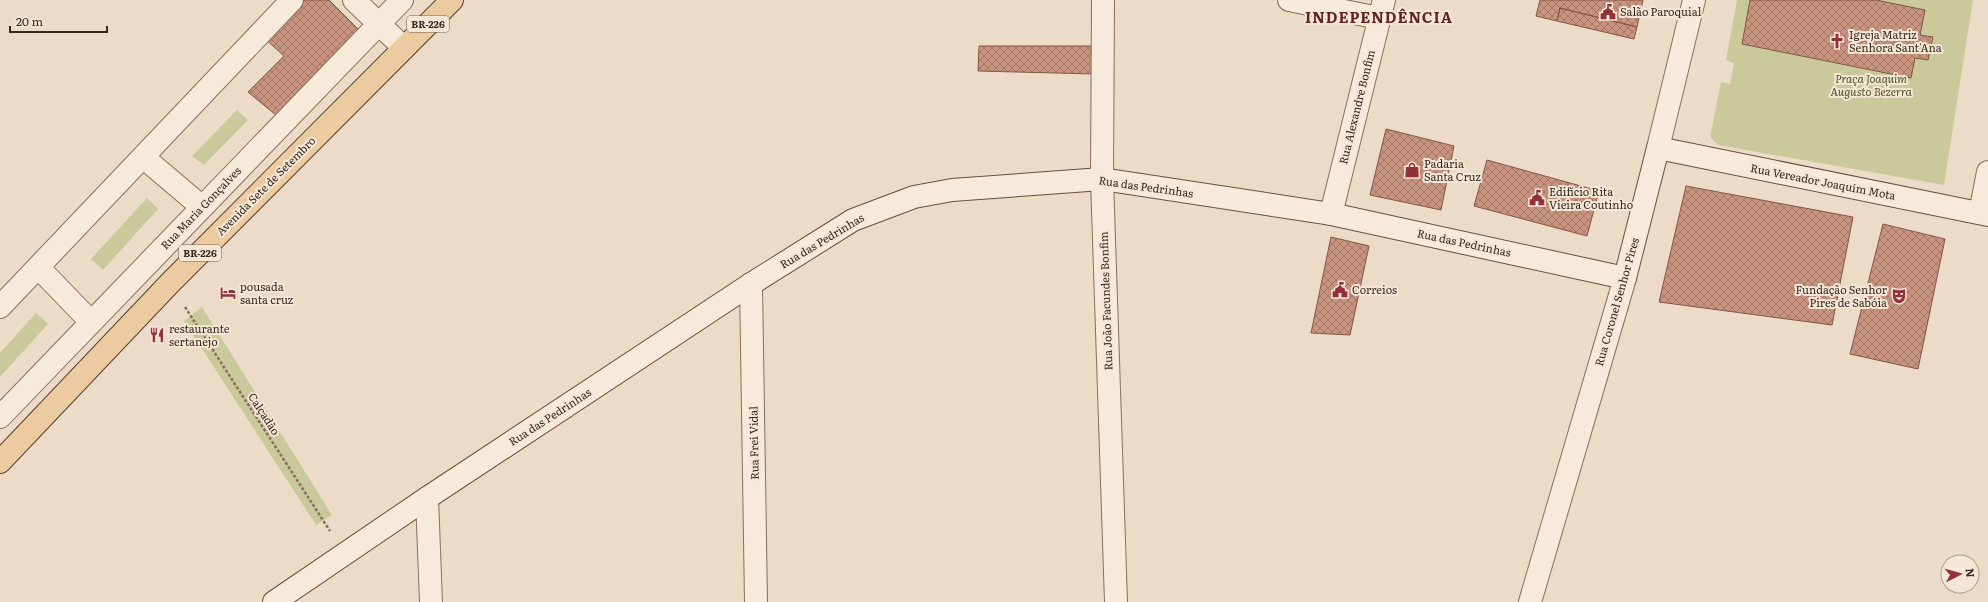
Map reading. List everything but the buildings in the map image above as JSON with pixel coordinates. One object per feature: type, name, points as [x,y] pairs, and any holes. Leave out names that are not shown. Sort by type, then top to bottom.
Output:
[{"type":"main road","name":"Avenida Sete de Setembro","points":[[0,462],[170,283],[452,0]]},
{"type":"street","points":[[0,307],[292,0]]},
{"type":"street","points":[[354,0],[404,48]]},
{"type":"street","name":"Rua Maria Gonçalves","points":[[0,417],[402,0]]},
{"type":"street","name":"Rua João Facundes Bonfim","points":[[1103,0],[1102,179],[1116,602]]},
{"type":"street","points":[[1289,0],[1381,9]]},
{"type":"street","name":"Rua Coronel Senhor Pires","points":[[1530,602],[1625,278],[1694,0]]},
{"type":"street","name":"Rua Alexandre Bonfim","points":[[1331,214],[1381,9]]},
{"type":"street","name":"Rua Vereador Joaquim Mota","points":[[1658,148],[1984,214]]},
{"type":"street","points":[[143,157],[202,207]]},
{"type":"street","points":[[1984,214],[1988,172]]},
{"type":"street","name":"Rua das Pedrinhas","points":[[274,602],[427,498],[751,284],[852,220],[914,197],[952,190],[1102,179],[1331,214],[1625,278]]},
{"type":"street","points":[[38,267],[91,322]]},
{"type":"street","name":"Rua Frei Vidal","points":[[751,284],[756,602]]},
{"type":"street","points":[[427,498],[431,602]]},
{"type":"path","name":"Calçadão","points":[[170,283],[345,554]]},
{"type":"green space","name":"Praça Joaquim Augusto Bezerra","points":[[1737,0],[1973,0],[1944,185],[1718,145],[1710,137],[1721,82],[1730,84],[1734,63],[1726,60]]},
{"type":"green space","points":[[237,110],[248,120],[204,165],[192,156]]},
{"type":"green space","points":[[147,198],[158,209],[103,270],[91,259]]},
{"type":"green space","points":[[202,307],[332,515],[316,525],[184,321]]},
{"type":"green space","points":[[36,313],[48,324],[0,377],[0,353]]},
{"type":"place","name":"Salão Paroquial","points":[[1608,12]]},
{"type":"place","name":"Igreja Matriz Senhora Sant'Ana","points":[[1837,41]]},
{"type":"place","name":"Padaria Santa Cruz","points":[[1412,170]]},
{"type":"place","name":"Edifício Rita Vieira Coutinho","points":[[1537,198]]},
{"type":"place","name":"Correios","points":[[1340,290]]},
{"type":"place","name":"pousada santa cruz","points":[[228,293]]},
{"type":"place","name":"Fundação Senhor Pires de Sabóia","points":[[1899,296]]},
{"type":"place","name":"restaurante sertanejo","points":[[157,335]]},
{"type":"district","name":"INDEPENDÊNCIA","points":[[1379,18]]}]
